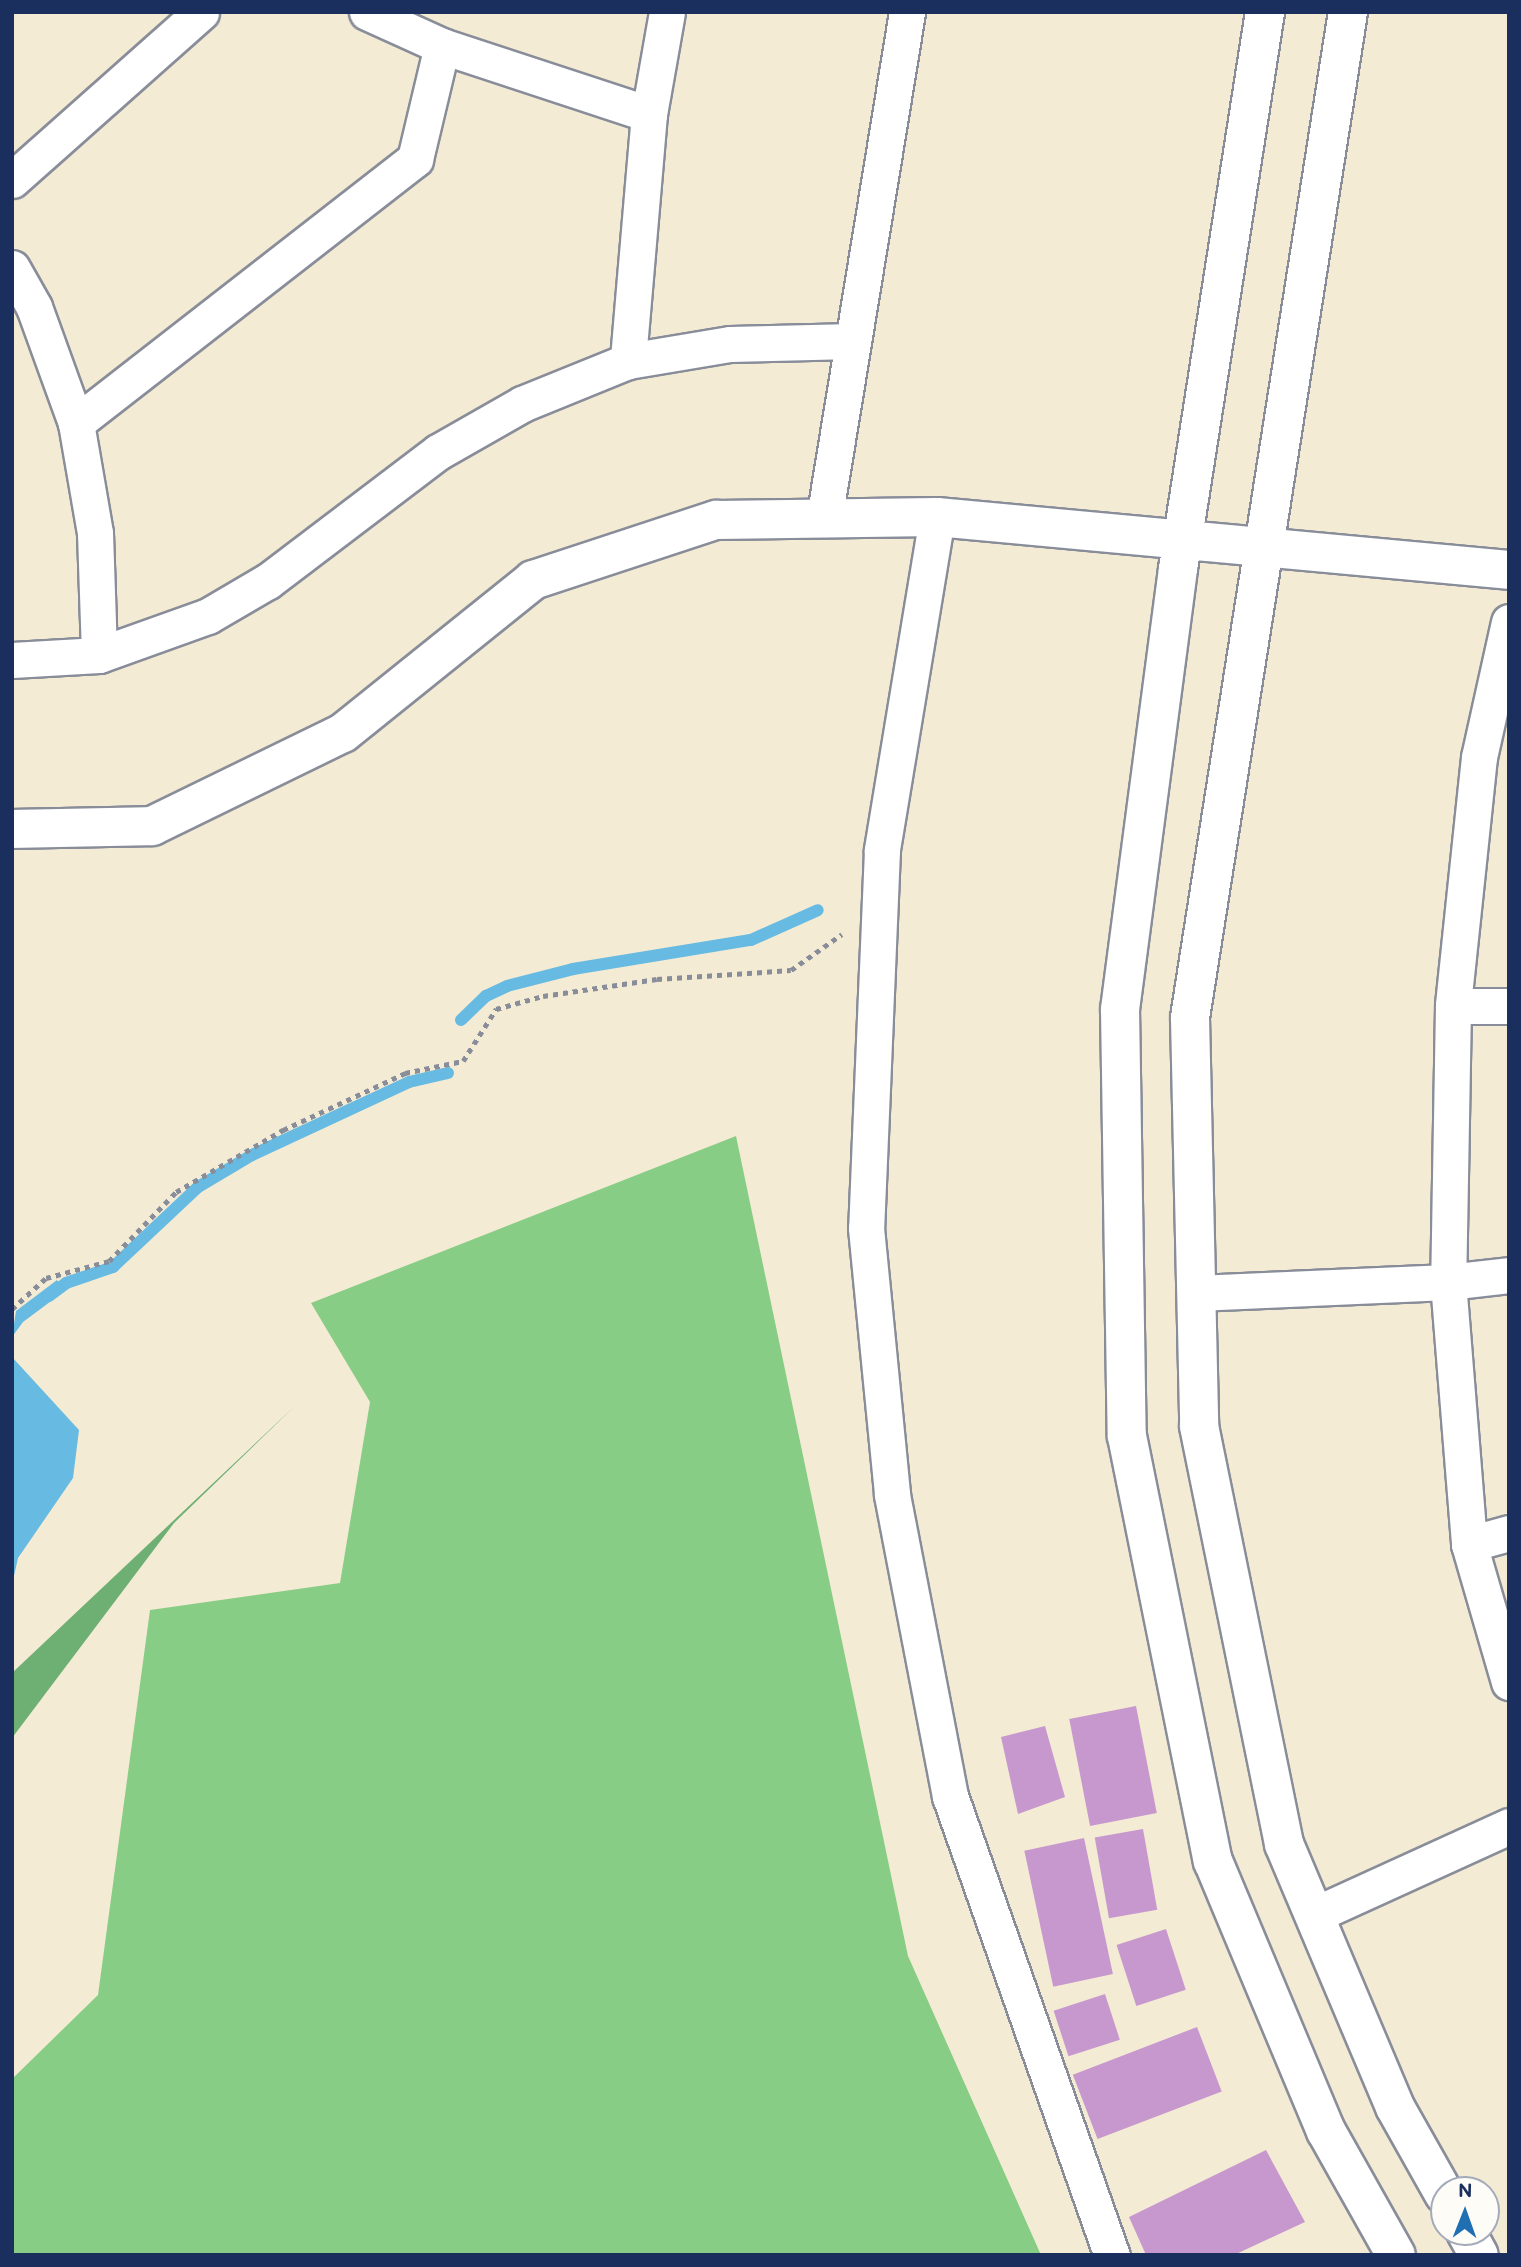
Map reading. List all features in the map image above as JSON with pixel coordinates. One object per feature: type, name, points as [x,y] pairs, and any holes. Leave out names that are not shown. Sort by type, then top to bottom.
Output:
[{"type":"street","points":[[12,180],[201,12]]},
{"type":"street","points":[[367,12],[442,46],[649,114]]},
{"type":"street","points":[[628,360],[649,114],[667,12]]},
{"type":"street","points":[[824,519],[907,12]]},
{"type":"street","points":[[1265,12],[1183,538],[1120,1009],[1127,1436],[1213,1861],[1326,2131],[1396,2255]]},
{"type":"street","points":[[1348,12],[1267,549],[1190,1018],[1199,1426],[1284,1844],[1395,2107],[1434,2176]]},
{"type":"street","points":[[76,423],[415,159],[442,46]]},
{"type":"street","points":[[12,268],[34,307],[76,423],[95,533],[99,655]]},
{"type":"street","points":[[12,660],[99,655],[208,616],[268,581],[438,452],[522,404],[628,360],[730,344],[853,341]]},
{"type":"street","points":[[936,517],[882,850],[866,1228],[891,1495],[950,1796],[1112,2255]]},
{"type":"street","points":[[12,829],[152,825],[343,733],[533,580],[716,520],[936,517],[1509,570]]},
{"type":"street","points":[[1509,622],[1494,758],[1452,1006],[1448,1282],[1469,1544],[1509,1682]]},
{"type":"street","points":[[1452,1006],[1509,1006]]},
{"type":"street","points":[[1196,1293],[1448,1282],[1509,1275]]},
{"type":"street","points":[[1469,1544],[1509,1533]]},
{"type":"street","points":[[1314,1915],[1509,1826]]},
{"type":"path","points":[[12,1309],[46,1278],[109,1261],[176,1192],[283,1130],[405,1073],[463,1061],[496,1009],[543,996],[657,979],[791,970],[880,908]]},
{"type":"green space","points":[[736,1136],[908,1956],[1041,2255],[12,2255],[12,2079],[98,1995],[150,1610],[340,1583],[370,1402],[311,1303]]},
{"type":"green space","points":[[297,1404],[174,1523],[12,1738],[12,1673]]},
{"type":"water","points":[[57,1280],[66,1290],[23,1322],[12,1337],[16,1311]]},
{"type":"water","points":[[12,1357],[79,1430],[73,1478],[18,1558],[12,1585]]},
{"type":"building","points":[[1136,1706],[1157,1813],[1090,1826],[1069,1719]]},
{"type":"building","points":[[1045,1726],[1065,1797],[1018,1814],[1001,1737]]},
{"type":"building","points":[[1143,1829],[1157,1910],[1109,1918],[1095,1838]]},
{"type":"building","points":[[1084,1838],[1113,1974],[1053,1987],[1024,1851]]},
{"type":"building","points":[[1166,1929],[1186,1990],[1136,2006],[1117,1945]]},
{"type":"building","points":[[1105,1994],[1120,2040],[1068,2056],[1054,2011]]},
{"type":"building","points":[[1197,2027],[1222,2091],[1098,2139],[1073,2075]]},
{"type":"building","points":[[1266,2150],[1305,2222],[1234,2255],[1146,2255],[1129,2217]]},
{"type":"waterway","points":[[461,1020],[486,996],[507,986],[573,969],[751,940],[818,910]]},
{"type":"waterway","points":[[49,1296],[66,1283],[113,1267],[198,1187],[252,1155],[409,1082],[448,1073]]}]
